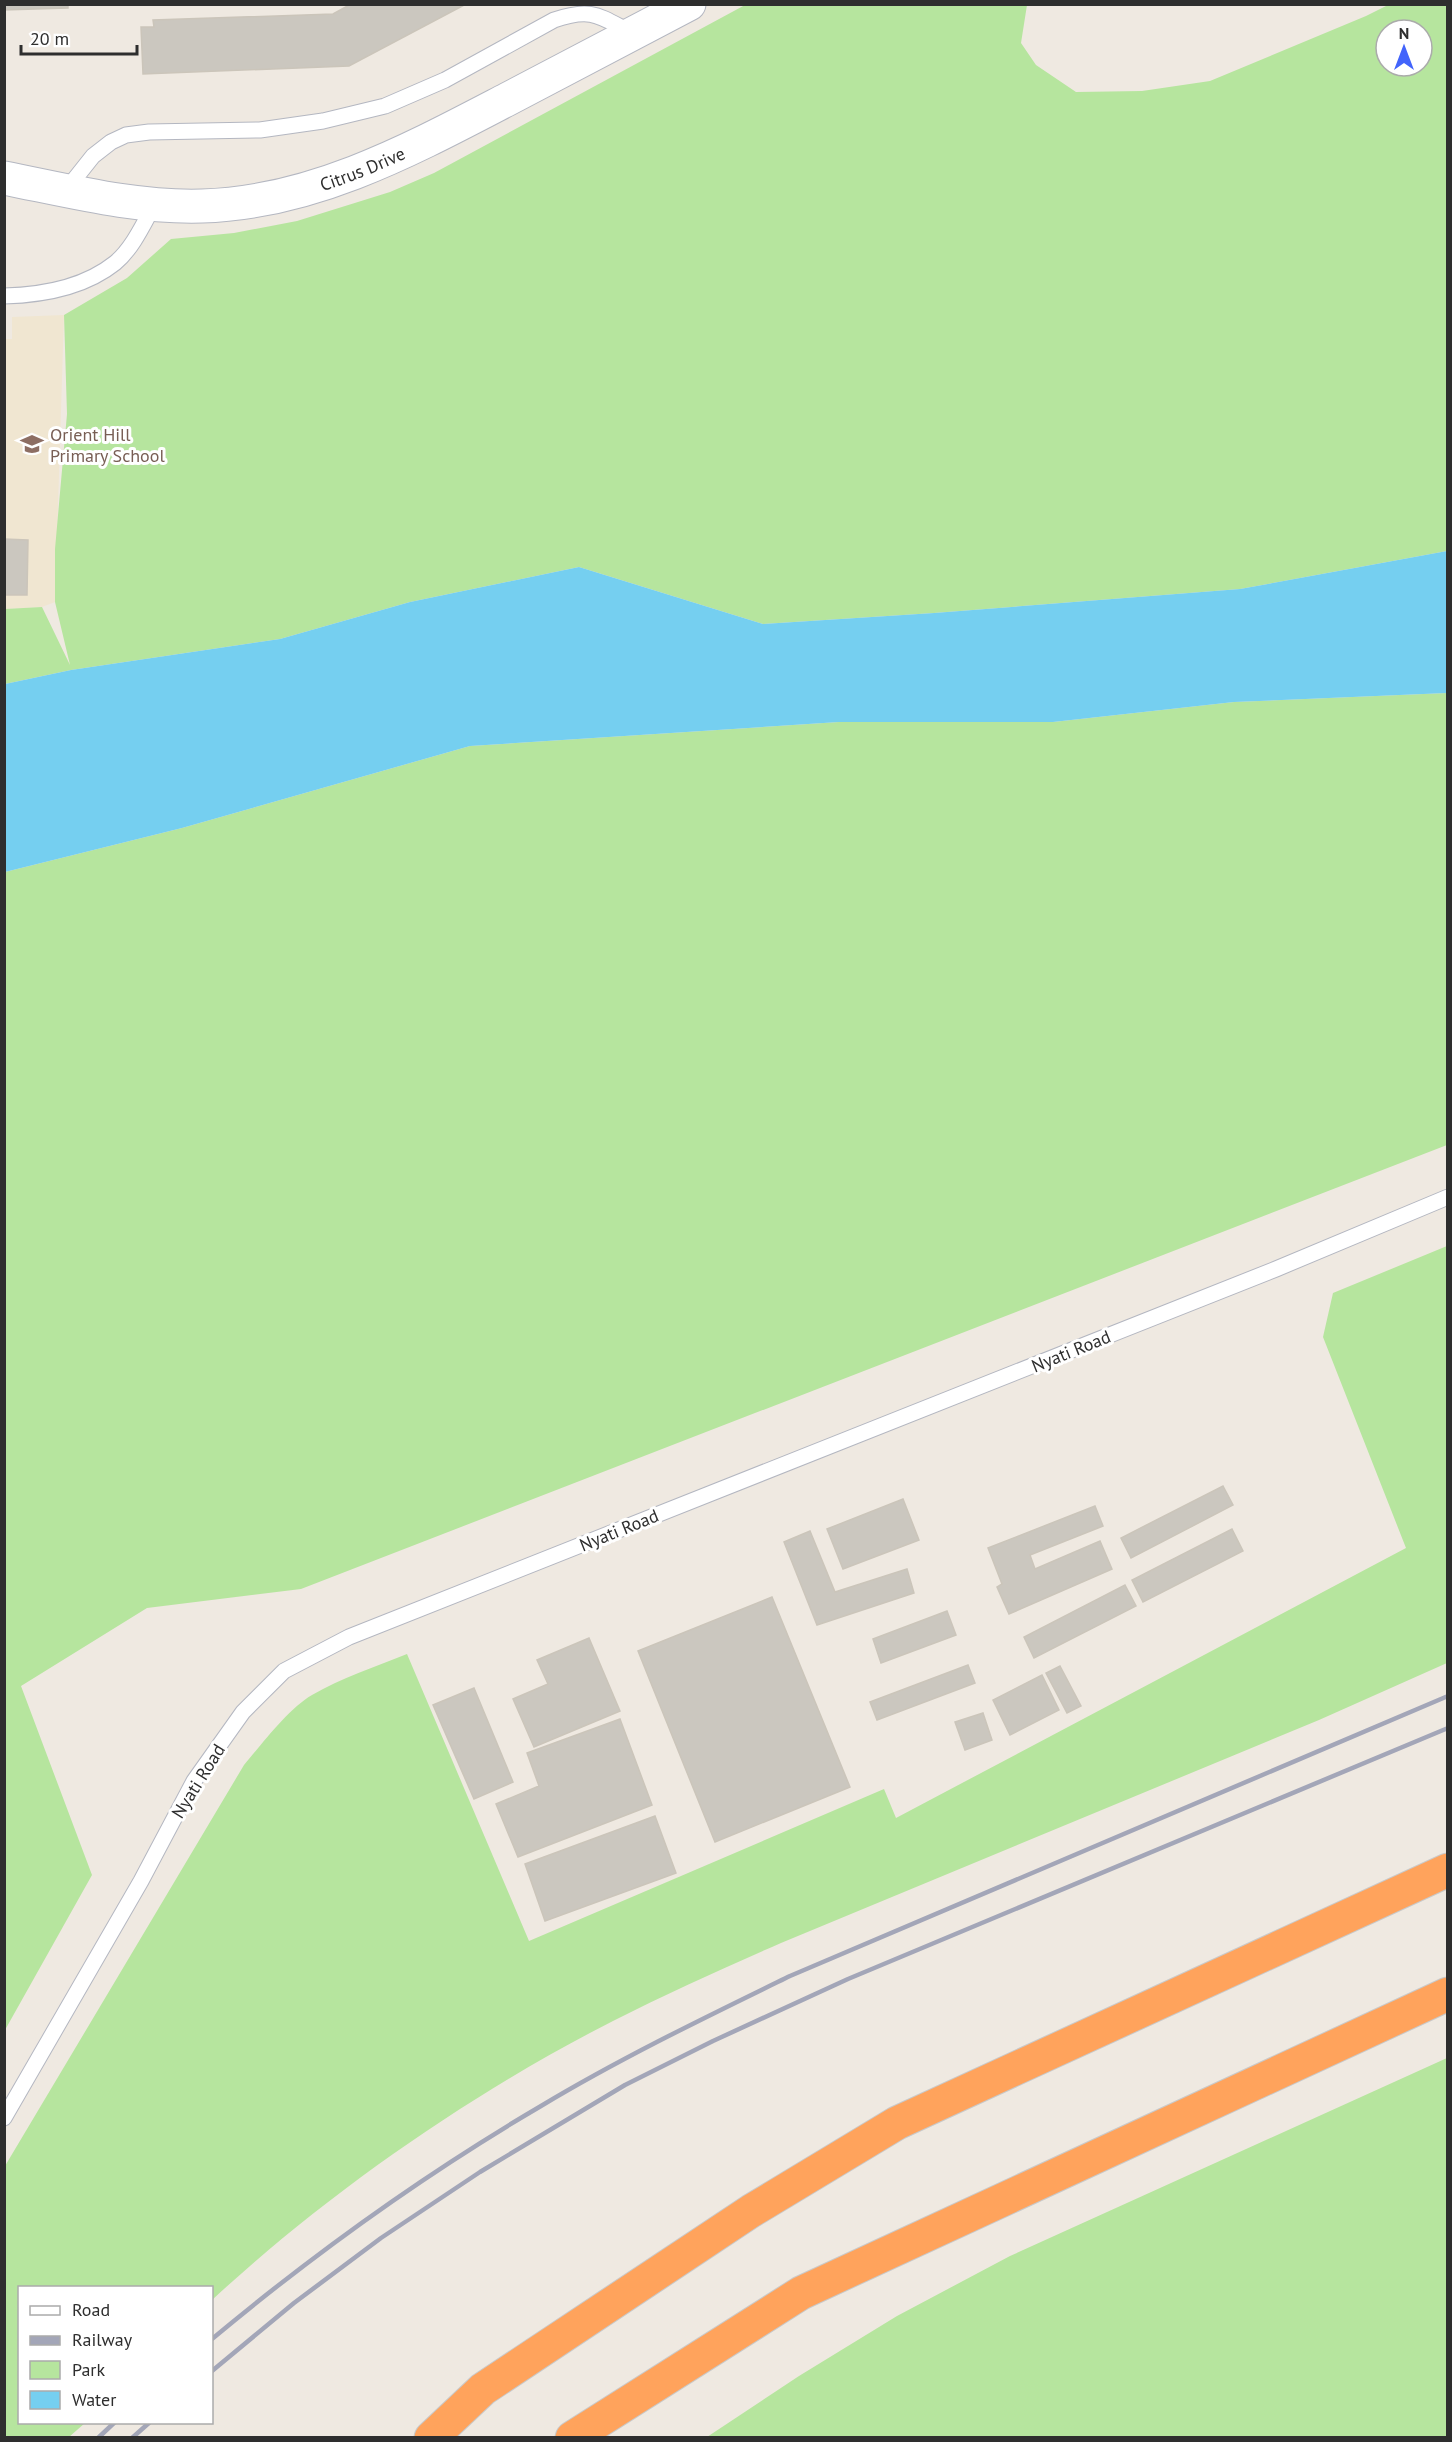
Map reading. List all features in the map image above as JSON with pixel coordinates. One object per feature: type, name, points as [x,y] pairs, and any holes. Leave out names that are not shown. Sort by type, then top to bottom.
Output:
[{"type":"highway","points":[[431,2438],[483,2389],[751,2211],[897,2123],[1448,1869]]},
{"type":"highway","points":[[572,2438],[801,2293],[1448,1994]]},
{"type":"street","name":"Citrus Drive","points":[[4,178],[154,206],[204,206],[273,198],[307,189],[405,153],[689,4]]},
{"type":"lane","points":[[66,190],[93,156],[111,142],[126,135],[149,132],[260,130],[323,121],[385,106],[445,80],[554,20],[570,15],[593,13],[634,33]]},
{"type":"lane","points":[[4,296],[59,290],[116,263],[154,206]]},
{"type":"lane","name":"Nyati Road","points":[[4,2118],[141,1881],[194,1781],[243,1712],[284,1671],[350,1637],[1265,1274],[1448,1197]]},
{"type":"shaded area","name":"Orient Hill Primary School","points":[[64,315],[55,602],[42,607],[5,609],[5,339],[12,339],[12,317]]},
{"type":"green space","points":[[745,5],[1027,5],[1021,43],[1036,65],[1076,92],[1142,91],[1210,81],[1388,5],[1447,5],[1447,551],[1240,589],[763,624],[579,567],[410,602],[280,639],[71,670],[5,684],[5,609],[42,607],[70,665],[55,602],[55,549],[67,414],[64,315],[127,278],[171,239],[234,233],[297,221],[390,192],[434,173]]},
{"type":"green space","points":[[1447,693],[1447,1145],[301,1589],[147,1608],[21,1686],[92,1875],[5,2030],[5,872],[182,828],[470,746],[839,722],[1053,722],[1234,702]]},
{"type":"green space","points":[[1447,1246],[1447,1663],[1319,1720],[781,1943],[613,2021],[507,2080],[403,2147],[303,2222],[213,2299],[213,2286],[18,2286],[18,2424],[84,2424],[69,2437],[5,2436],[5,2166],[244,1765],[276,1727],[303,1701],[335,1683],[407,1654],[529,1941],[884,1789],[896,1818],[1406,1548],[1323,1337],[1333,1293]]},
{"type":"green space","points":[[1447,2058],[1447,2437],[707,2437],[799,2376],[897,2316],[1010,2256]]},
{"type":"water","points":[[1447,551],[1447,693],[1234,702],[1053,722],[839,722],[470,746],[182,828],[5,872],[5,684],[71,670],[280,639],[410,602],[579,567],[763,624],[1240,589]]},
{"type":"building","points":[[4,4],[68,4],[68,8],[4,10]]},
{"type":"building","points":[[351,4],[466,4],[349,66],[143,74],[141,27],[154,27],[153,20],[333,14]]},
{"type":"building","points":[[4,539],[28,540],[27,595],[4,595]]},
{"type":"building","points":[[1223,1486],[1233,1505],[1131,1558],[1121,1538]]},
{"type":"building","points":[[903,1499],[919,1540],[843,1569],[827,1529]]},
{"type":"building","points":[[1095,1506],[1103,1526],[1030,1555],[1035,1569],[1100,1541],[1112,1569],[1009,1614],[997,1587],[1002,1584],[988,1548]]},
{"type":"building","points":[[1232,1529],[1243,1551],[1143,1602],[1132,1580]]},
{"type":"building","points":[[810,1531],[835,1592],[907,1569],[914,1593],[817,1625],[784,1542]]},
{"type":"building","points":[[1125,1585],[1136,1606],[1034,1658],[1024,1637]]},
{"type":"building","points":[[772,1597],[850,1787],[715,1842],[638,1651]]},
{"type":"building","points":[[947,1611],[956,1635],[881,1663],[873,1639]]},
{"type":"building","points":[[589,1638],[620,1711],[534,1747],[513,1699],[548,1684],[537,1660]]},
{"type":"building","points":[[968,1665],[975,1683],[877,1720],[870,1702]]},
{"type":"building","points":[[1060,1666],[1081,1706],[1067,1713],[1046,1673]]},
{"type":"building","points":[[1042,1675],[1059,1710],[1010,1735],[993,1700]]},
{"type":"building","points":[[474,1688],[513,1782],[474,1799],[433,1705]]},
{"type":"building","points":[[983,1713],[992,1740],[965,1750],[955,1722]]},
{"type":"building","points":[[620,1719],[652,1805],[518,1857],[496,1804],[539,1786],[527,1753]]},
{"type":"building","points":[[655,1816],[676,1873],[545,1921],[525,1864]]},
{"type":"railway","points":[[213,2338],[331,2245],[455,2159],[571,2088],[695,2022],[790,1976],[1448,1696]]},
{"type":"railway","points":[[213,2370],[294,2303],[381,2238],[480,2172],[625,2085],[713,2041],[848,1979],[1448,1728]]},
{"type":"railway","points":[[98,2438],[113,2424]]},
{"type":"railway","points":[[132,2438],[148,2424]]},
{"type":"place","name":"Orient Hill Primary School","points":[[32,444]]}]
